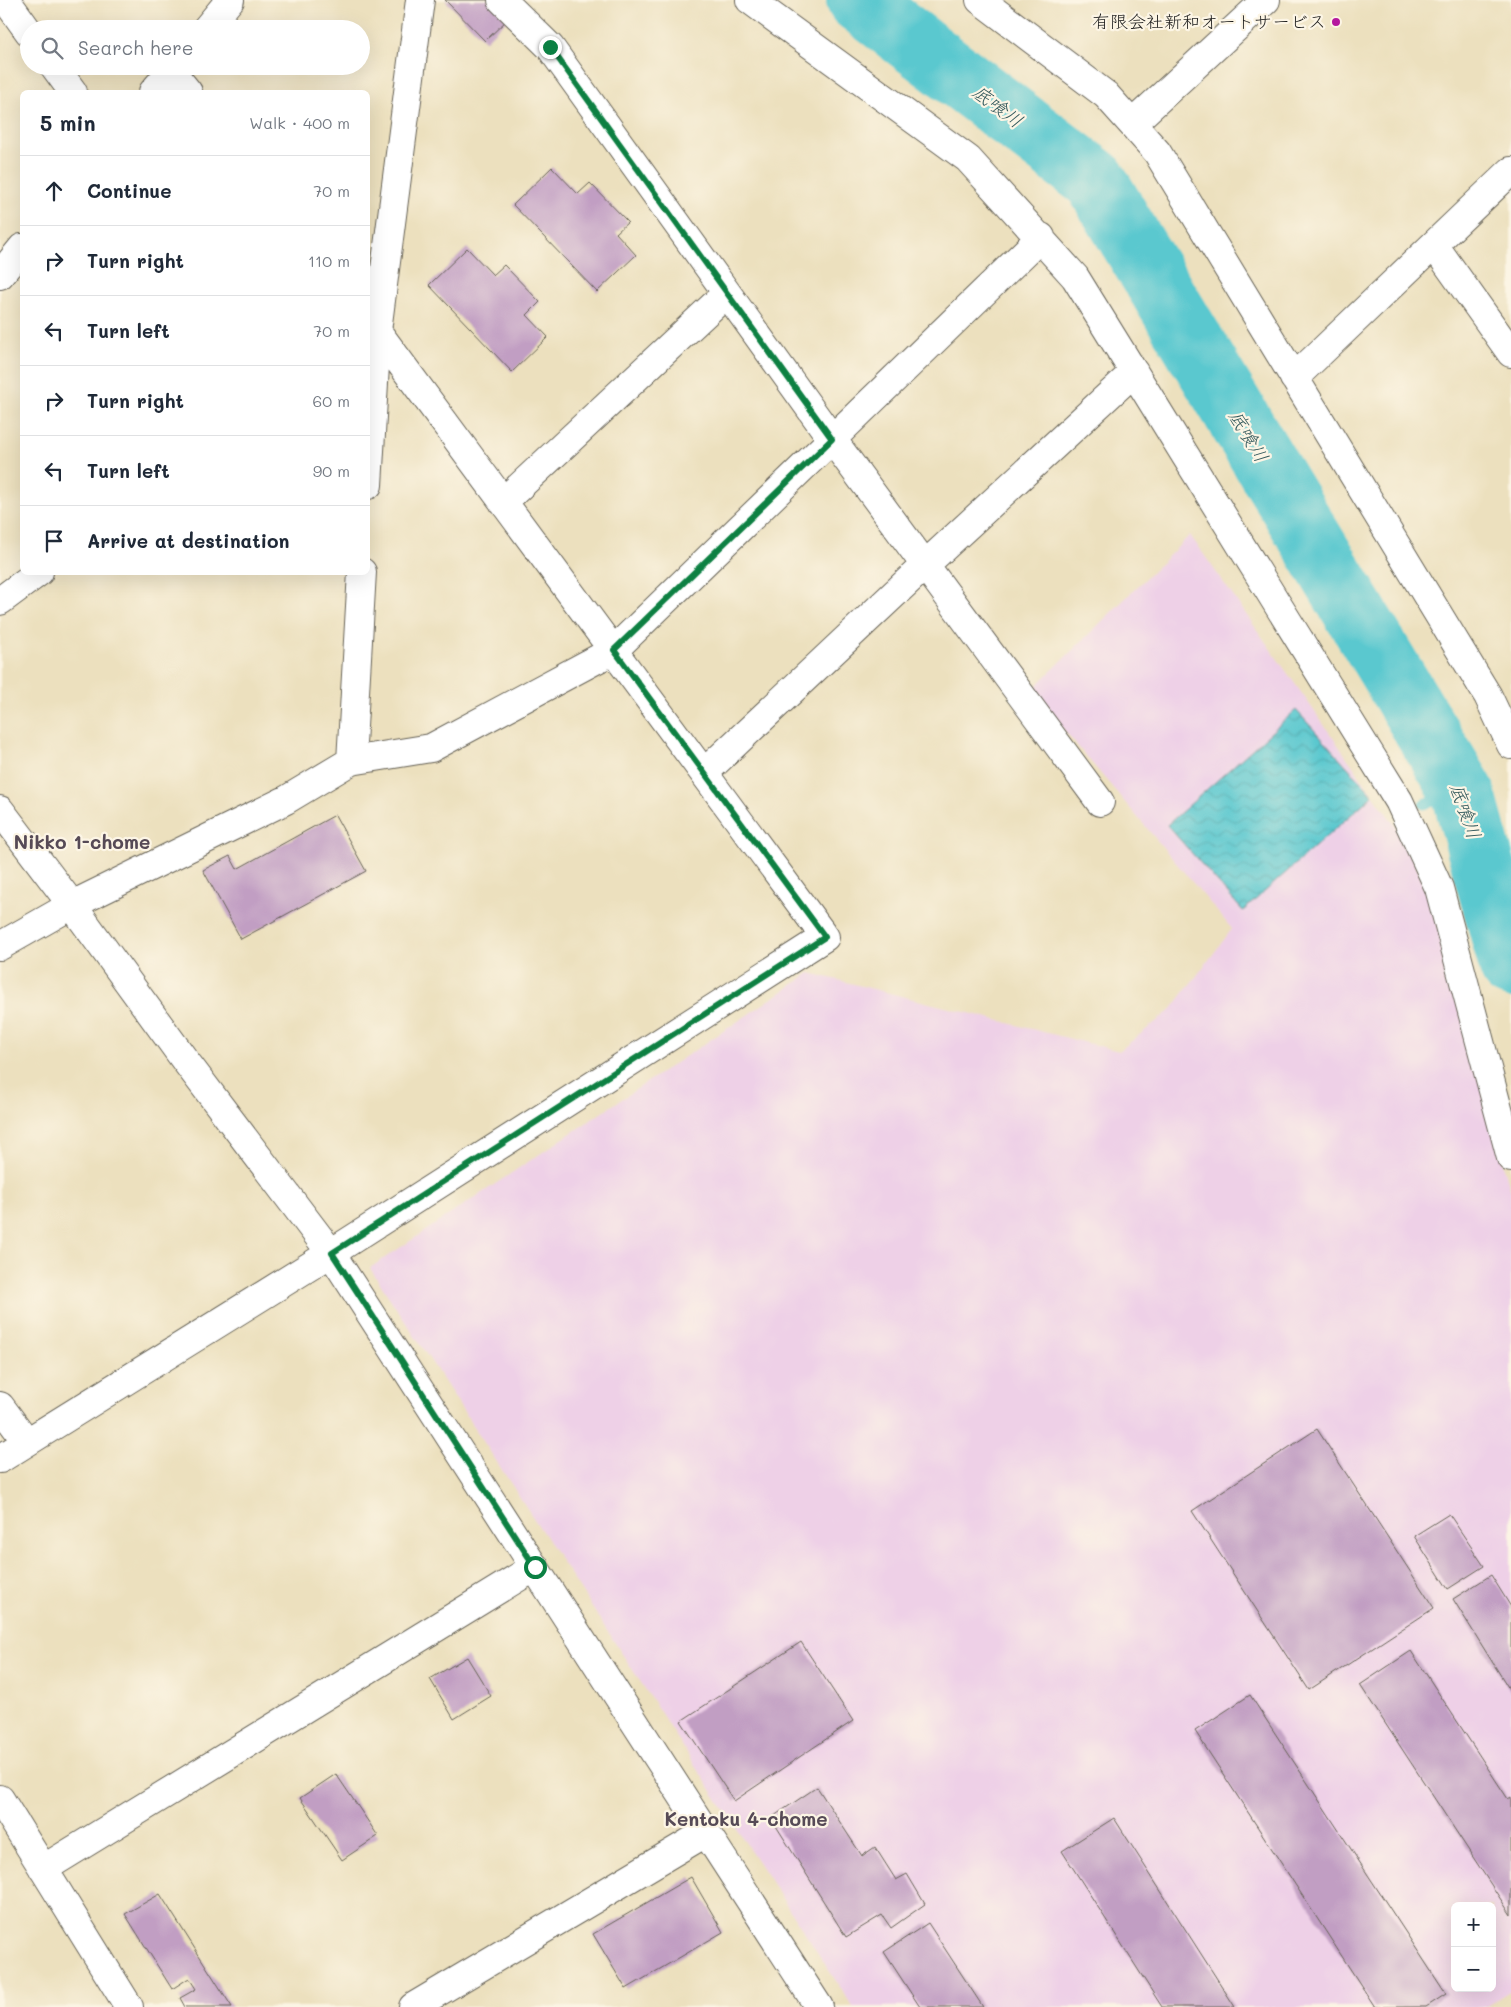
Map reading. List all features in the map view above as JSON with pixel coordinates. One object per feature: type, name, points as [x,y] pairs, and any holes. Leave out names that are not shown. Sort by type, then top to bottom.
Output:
[{"type":"street","points":[[6,0],[20,20]]},
{"type":"street","points":[[213,20],[230,0]]},
{"type":"street","points":[[370,381],[371,329],[420,0]]},
{"type":"street","points":[[502,0],[550,47],[832,439],[1100,802]]},
{"type":"street","points":[[750,0],[968,159],[1075,276],[1399,800],[1439,888],[1511,1158]]},
{"type":"street","points":[[980,0],[1106,95],[1157,152],[1488,696],[1511,744]]},
{"type":"street","points":[[1133,123],[1266,0]]},
{"type":"street","points":[[61,75],[72,90]]},
{"type":"street","points":[[155,90],[167,75]]},
{"type":"street","points":[[177,75],[187,90]]},
{"type":"street","points":[[1294,378],[1511,171]]},
{"type":"street","points":[[0,946],[72,904],[286,800],[351,761],[431,748],[614,650],[1041,237]]},
{"type":"street","points":[[1434,245],[1511,353]]},
{"type":"street","points":[[0,276],[20,251]]},
{"type":"street","points":[[503,502],[727,293]]},
{"type":"street","points":[[0,1459],[332,1253],[825,937],[614,650],[371,329]]},
{"type":"street","points":[[704,773],[924,565],[1134,372]]},
{"type":"street","points":[[0,601],[35,575]]},
{"type":"street","points":[[351,761],[362,575]]},
{"type":"street","points":[[0,810],[72,904],[184,1059],[332,1253],[819,2007]]},
{"type":"street","points":[[0,1406],[28,1442]]},
{"type":"street","points":[[43,1869],[535,1567]]},
{"type":"street","points":[[0,1800],[129,2007]]},
{"type":"street","points":[[413,2007],[707,1832]]},
{"type":"shaded area","points":[[1190,535],[1396,827],[1427,886],[1511,1192],[1511,1991],[1486,2007],[853,2007],[370,1268],[810,973],[1119,1051],[1171,1010],[1232,929],[1031,691]]},
{"type":"water","points":[[1296,710],[1373,795],[1243,911],[1167,825]]},
{"type":"building","points":[[445,0],[494,0],[510,17],[485,41]]},
{"type":"building","points":[[552,167],[578,194],[590,183],[628,222],[616,233],[636,255],[597,292],[513,205]]},
{"type":"building","points":[[467,248],[493,275],[504,265],[540,302],[527,315],[548,337],[512,372],[429,285]]},
{"type":"building","points":[[335,815],[366,871],[241,939],[203,870],[230,856],[237,869]]},
{"type":"building","points":[[1317,1429],[1434,1608],[1309,1690],[1192,1511]]},
{"type":"building","points":[[1449,1514],[1484,1566],[1448,1589],[1414,1536]]},
{"type":"building","points":[[1491,1575],[1511,1607],[1511,1692],[1453,1599]]},
{"type":"building","points":[[801,1642],[853,1721],[734,1801],[681,1721]]},
{"type":"building","points":[[1411,1651],[1508,1799],[1511,1797],[1511,1915],[1360,1685]]},
{"type":"building","points":[[467,1657],[491,1696],[454,1719],[430,1679]]},
{"type":"building","points":[[1250,1695],[1446,1994],[1426,2007],[1375,2007],[1195,1731]]},
{"type":"building","points":[[336,1774],[378,1836],[342,1860],[300,1798]]},
{"type":"building","points":[[817,1787],[862,1856],[875,1847],[896,1880],[907,1874],[925,1904],[891,1928],[882,1915],[846,1937],[771,1818]]},
{"type":"building","points":[[1114,1818],[1235,2007],[1162,2007],[1062,1851]]},
{"type":"building","points":[[691,1877],[723,1932],[626,1989],[593,1934]]},
{"type":"building","points":[[160,1894],[232,2007],[185,2007],[180,1998],[196,1989],[189,1978],[172,1989],[125,1914]]},
{"type":"building","points":[[928,1923],[983,2007],[920,2007],[884,1952]]},
{"type":"waterway","name":"底喰川","points":[[858,0],[1095,180],[1463,792],[1511,966]]},
{"type":"waterway","points":[[1424,804],[1463,792]]},
{"type":"place","name":"有限会社新和オートサービス","points":[[1336,22]]},
{"type":"district","name":"Nikko 1-chome","points":[[82,842]]},
{"type":"district","name":"Kentoku 4-chome","points":[[746,1819]]},
{"type":"route","points":[[535,1567],[332,1253],[825,937],[614,650],[832,439],[550,47]]}]
